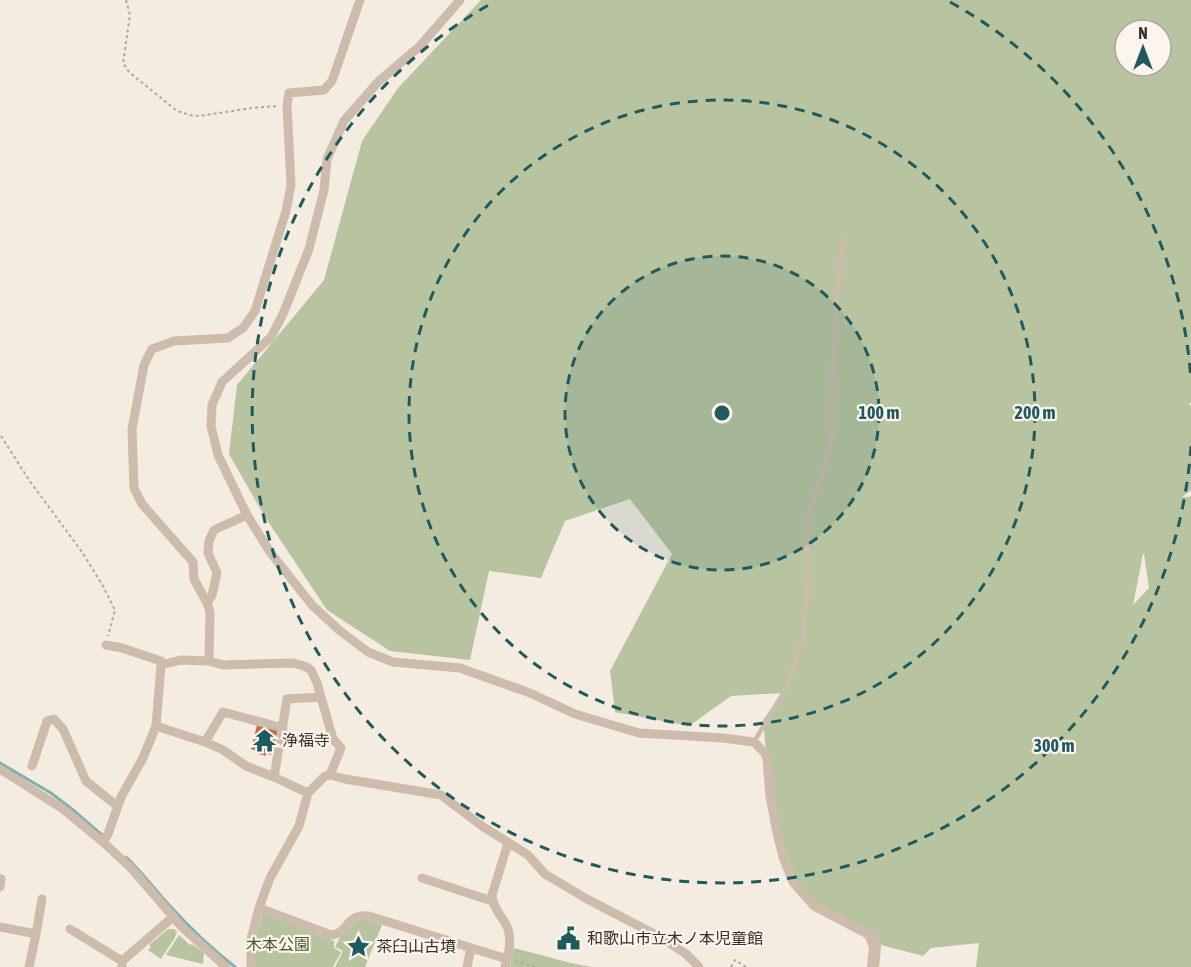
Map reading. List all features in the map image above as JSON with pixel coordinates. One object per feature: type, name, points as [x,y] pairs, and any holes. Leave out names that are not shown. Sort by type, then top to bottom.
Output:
[{"type":"street","points":[[208,662],[210,612],[194,579],[193,562],[142,504],[134,489],[132,429],[144,364],[152,349],[174,341],[228,338],[243,328],[255,310],[286,211],[291,185],[287,105],[289,93],[324,90],[332,81],[360,0]]},
{"type":"street","points":[[460,0],[420,46],[378,82],[344,121],[327,159],[324,190],[309,249],[283,314],[270,337],[222,382],[212,405],[211,426],[218,455],[248,515],[270,552],[312,605],[368,652],[393,662],[460,668],[530,693],[575,714],[639,733],[754,742],[768,759],[770,795],[777,833],[793,882],[814,906],[871,936],[875,947],[873,967]]},
{"type":"street","points":[[207,603],[212,595],[217,573],[208,553],[209,541],[214,530],[248,515]]},
{"type":"street","points":[[105,838],[117,806],[156,726],[161,665],[161,662],[144,654],[106,645]]},
{"type":"street","points":[[161,665],[181,660],[222,665],[293,663],[311,670],[333,739],[341,748],[330,775]]},
{"type":"street","points":[[274,777],[287,699],[321,697]]},
{"type":"street","points":[[205,742],[223,712],[283,728]]},
{"type":"street","points":[[32,766],[47,721],[54,719],[63,729],[86,781],[117,806]]},
{"type":"street","points":[[156,726],[205,742],[223,750],[246,766],[308,793]]},
{"type":"street","points":[[0,769],[105,838],[173,917],[226,967]]},
{"type":"street","points":[[251,967],[251,939],[270,878],[299,826],[308,793],[325,776],[330,775],[441,795],[528,855],[545,874],[662,938],[686,954],[699,967]]},
{"type":"street","points":[[259,908],[331,935],[339,933],[358,916],[369,916],[471,948],[506,963],[510,940],[507,927],[492,901],[492,895],[508,843]]},
{"type":"street","points":[[422,878],[492,901]]},
{"type":"street","points":[[29,967],[42,899]]},
{"type":"street","points":[[70,929],[122,964],[173,917]]},
{"type":"street","points":[[0,927],[36,934]]},
{"type":"street","points":[[467,967],[471,948]]},
{"type":"lane","points":[[754,742],[788,685],[802,637],[807,601],[808,515],[830,450],[836,305],[843,237]]},
{"type":"path","points":[[126,0],[130,15],[123,63],[129,72],[177,111],[199,116],[287,105]]},
{"type":"path","points":[[1,436],[103,586],[115,610],[106,645]]},
{"type":"path","points":[[731,967],[735,960],[746,967]]},
{"type":"path","points":[[506,963],[535,967]]},
{"type":"green space","points":[[481,0],[1191,0],[1191,403],[1189,403],[1191,407],[1191,490],[1182,497],[1191,495],[1191,967],[976,967],[979,943],[931,948],[923,956],[881,945],[877,938],[817,903],[795,880],[780,832],[766,751],[763,720],[782,693],[731,696],[689,726],[615,712],[610,671],[672,554],[630,499],[565,521],[541,578],[489,571],[470,660],[390,651],[327,610],[265,517],[229,454],[237,385],[324,280],[362,141],[398,88]],"holes":[[[1143,554],[1144,554],[1149,588],[1133,605]]]},
{"type":"green space","name":"木本公園","points":[[263,913],[334,941],[334,948],[341,952],[333,967],[255,967],[255,940]]},
{"type":"green space","points":[[366,919],[382,925],[365,967],[335,967],[343,951],[335,947],[341,935],[355,920]]},
{"type":"green space","points":[[168,929],[174,929],[177,932],[161,959],[148,950],[151,947],[149,945]]},
{"type":"green space","points":[[179,935],[204,953],[203,964],[166,955]]},
{"type":"green space","points":[[514,948],[562,961],[592,967],[510,967]]},
{"type":"building","name":"浄福寺","points":[[257,725],[278,730],[271,755],[256,753],[251,749]]},
{"type":"waterway","points":[[0,763],[51,793],[103,836]]},
{"type":"waterway","points":[[126,857],[185,922],[235,967]]},
{"type":"place","name":"浄福寺","points":[[264,740]]},
{"type":"place","name":"和歌山市立木ノ本児童館","points":[[569,938]]},
{"type":"place","name":"茶臼山古墳","points":[[358,946]]}]
